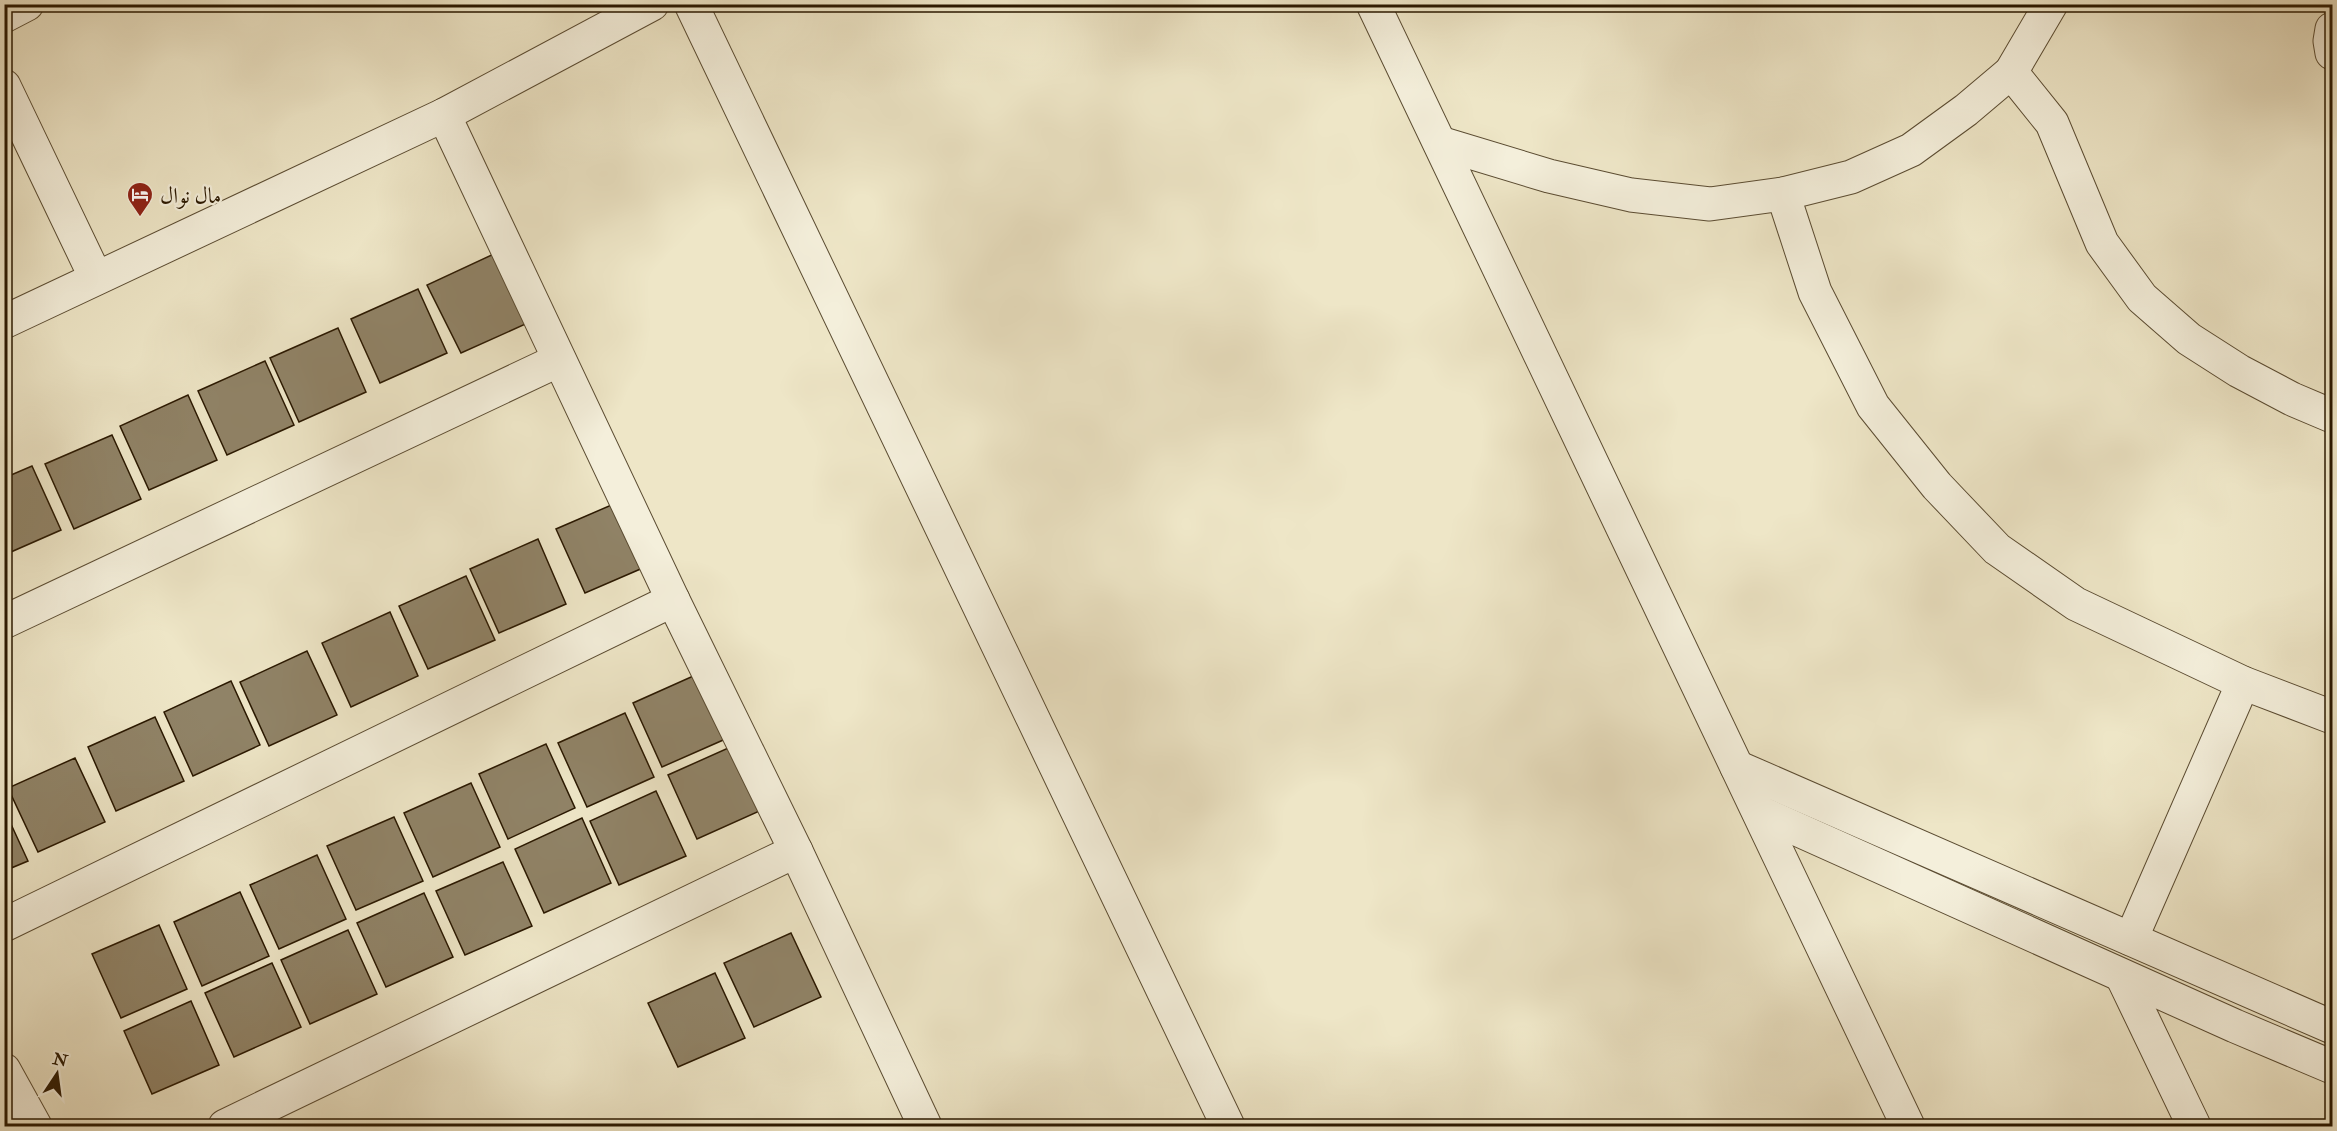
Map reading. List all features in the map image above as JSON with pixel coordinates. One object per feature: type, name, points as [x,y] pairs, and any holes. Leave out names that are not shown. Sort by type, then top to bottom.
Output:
[{"type":"street","points":[[4,16],[27,4]]},
{"type":"street","points":[[4,322],[444,116],[652,4]]},
{"type":"street","points":[[691,4],[1228,1126]]},
{"type":"street","points":[[1373,4],[1908,1126]]},
{"type":"street","points":[[1440,143],[1549,176],[1631,195],[1710,204],[1783,194],[1851,177],[1911,150],[1966,110],[2011,72],[2051,4]]},
{"type":"street","points":[[2332,29],[2330,41],[2332,52]]},
{"type":"street","points":[[2011,72],[2052,123],[2102,243],[2142,298],[2189,339],[2239,371],[2292,399],[2332,416]]},
{"type":"street","points":[[4,86],[96,278]]},
{"type":"street","points":[[444,116],[925,1126]]},
{"type":"street","points":[[1783,194],[1815,292],[1873,406],[1945,494],[1997,549],[2076,604],[2243,683],[2332,717]]},
{"type":"street","points":[[4,622],[559,360]]},
{"type":"street","points":[[4,925],[673,600]]},
{"type":"street","points":[[2131,939],[2243,683]]},
{"type":"street","points":[[1737,767],[2332,1028]]},
{"type":"street","points":[[1759,813],[2122,976],[2332,1067]]},
{"type":"street","points":[[225,1126],[796,851]]},
{"type":"street","points":[[2122,976],[2194,1126]]},
{"type":"street","points":[[4,1070],[35,1126]]},
{"type":"building","points":[[496,253],[530,322],[461,353],[427,285]]},
{"type":"building","points":[[418,289],[447,353],[380,383],[351,319]]},
{"type":"building","points":[[338,328],[366,392],[299,422],[270,358]]},
{"type":"building","points":[[265,361],[294,425],[227,455],[198,391]]},
{"type":"building","points":[[188,395],[217,460],[149,490],[120,426]]},
{"type":"building","points":[[112,435],[141,499],[74,529],[45,464]]},
{"type":"building","points":[[32,466],[61,530],[4,555],[4,478]]},
{"type":"building","points":[[623,500],[652,564],[585,593],[556,529]]},
{"type":"building","points":[[538,539],[566,604],[499,633],[470,569]]},
{"type":"building","points":[[466,576],[495,640],[428,669],[399,606]]},
{"type":"building","points":[[390,612],[418,676],[351,707],[322,643]]},
{"type":"building","points":[[307,651],[337,715],[269,746],[240,682]]},
{"type":"building","points":[[700,673],[730,737],[662,767],[633,703]]},
{"type":"building","points":[[231,681],[260,745],[193,776],[164,712]]},
{"type":"building","points":[[625,713],[654,777],[587,807],[558,743]]},
{"type":"building","points":[[155,717],[184,781],[116,811],[88,747]]},
{"type":"building","points":[[546,744],[575,808],[508,839],[479,774]]},
{"type":"building","points":[[735,745],[764,809],[697,839],[668,775]]},
{"type":"building","points":[[75,758],[105,822],[38,852],[8,788]]},
{"type":"building","points":[[471,783],[500,847],[433,877],[404,813]]},
{"type":"building","points":[[656,791],[686,856],[619,885],[590,821]]},
{"type":"building","points":[[4,809],[28,861],[4,871]]},
{"type":"building","points":[[394,817],[423,881],[356,910],[327,846]]},
{"type":"building","points":[[582,818],[611,883],[544,913],[515,849]]},
{"type":"building","points":[[317,855],[346,919],[279,949],[250,885]]},
{"type":"building","points":[[503,862],[532,926],[465,955],[436,891]]},
{"type":"building","points":[[240,892],[269,956],[202,986],[174,922]]},
{"type":"building","points":[[424,893],[453,957],[386,987],[357,923]]},
{"type":"building","points":[[159,925],[187,989],[121,1018],[92,954]]},
{"type":"building","points":[[348,930],[377,994],[310,1024],[281,960]]},
{"type":"building","points":[[791,933],[821,997],[754,1027],[724,963]]},
{"type":"building","points":[[272,963],[301,1027],[234,1057],[205,993]]},
{"type":"building","points":[[715,973],[745,1038],[678,1067],[648,1003]]},
{"type":"building","points":[[191,1001],[219,1065],[152,1094],[124,1031]]},
{"type":"place","name":"مال نوال","points":[[140,218]]}]
